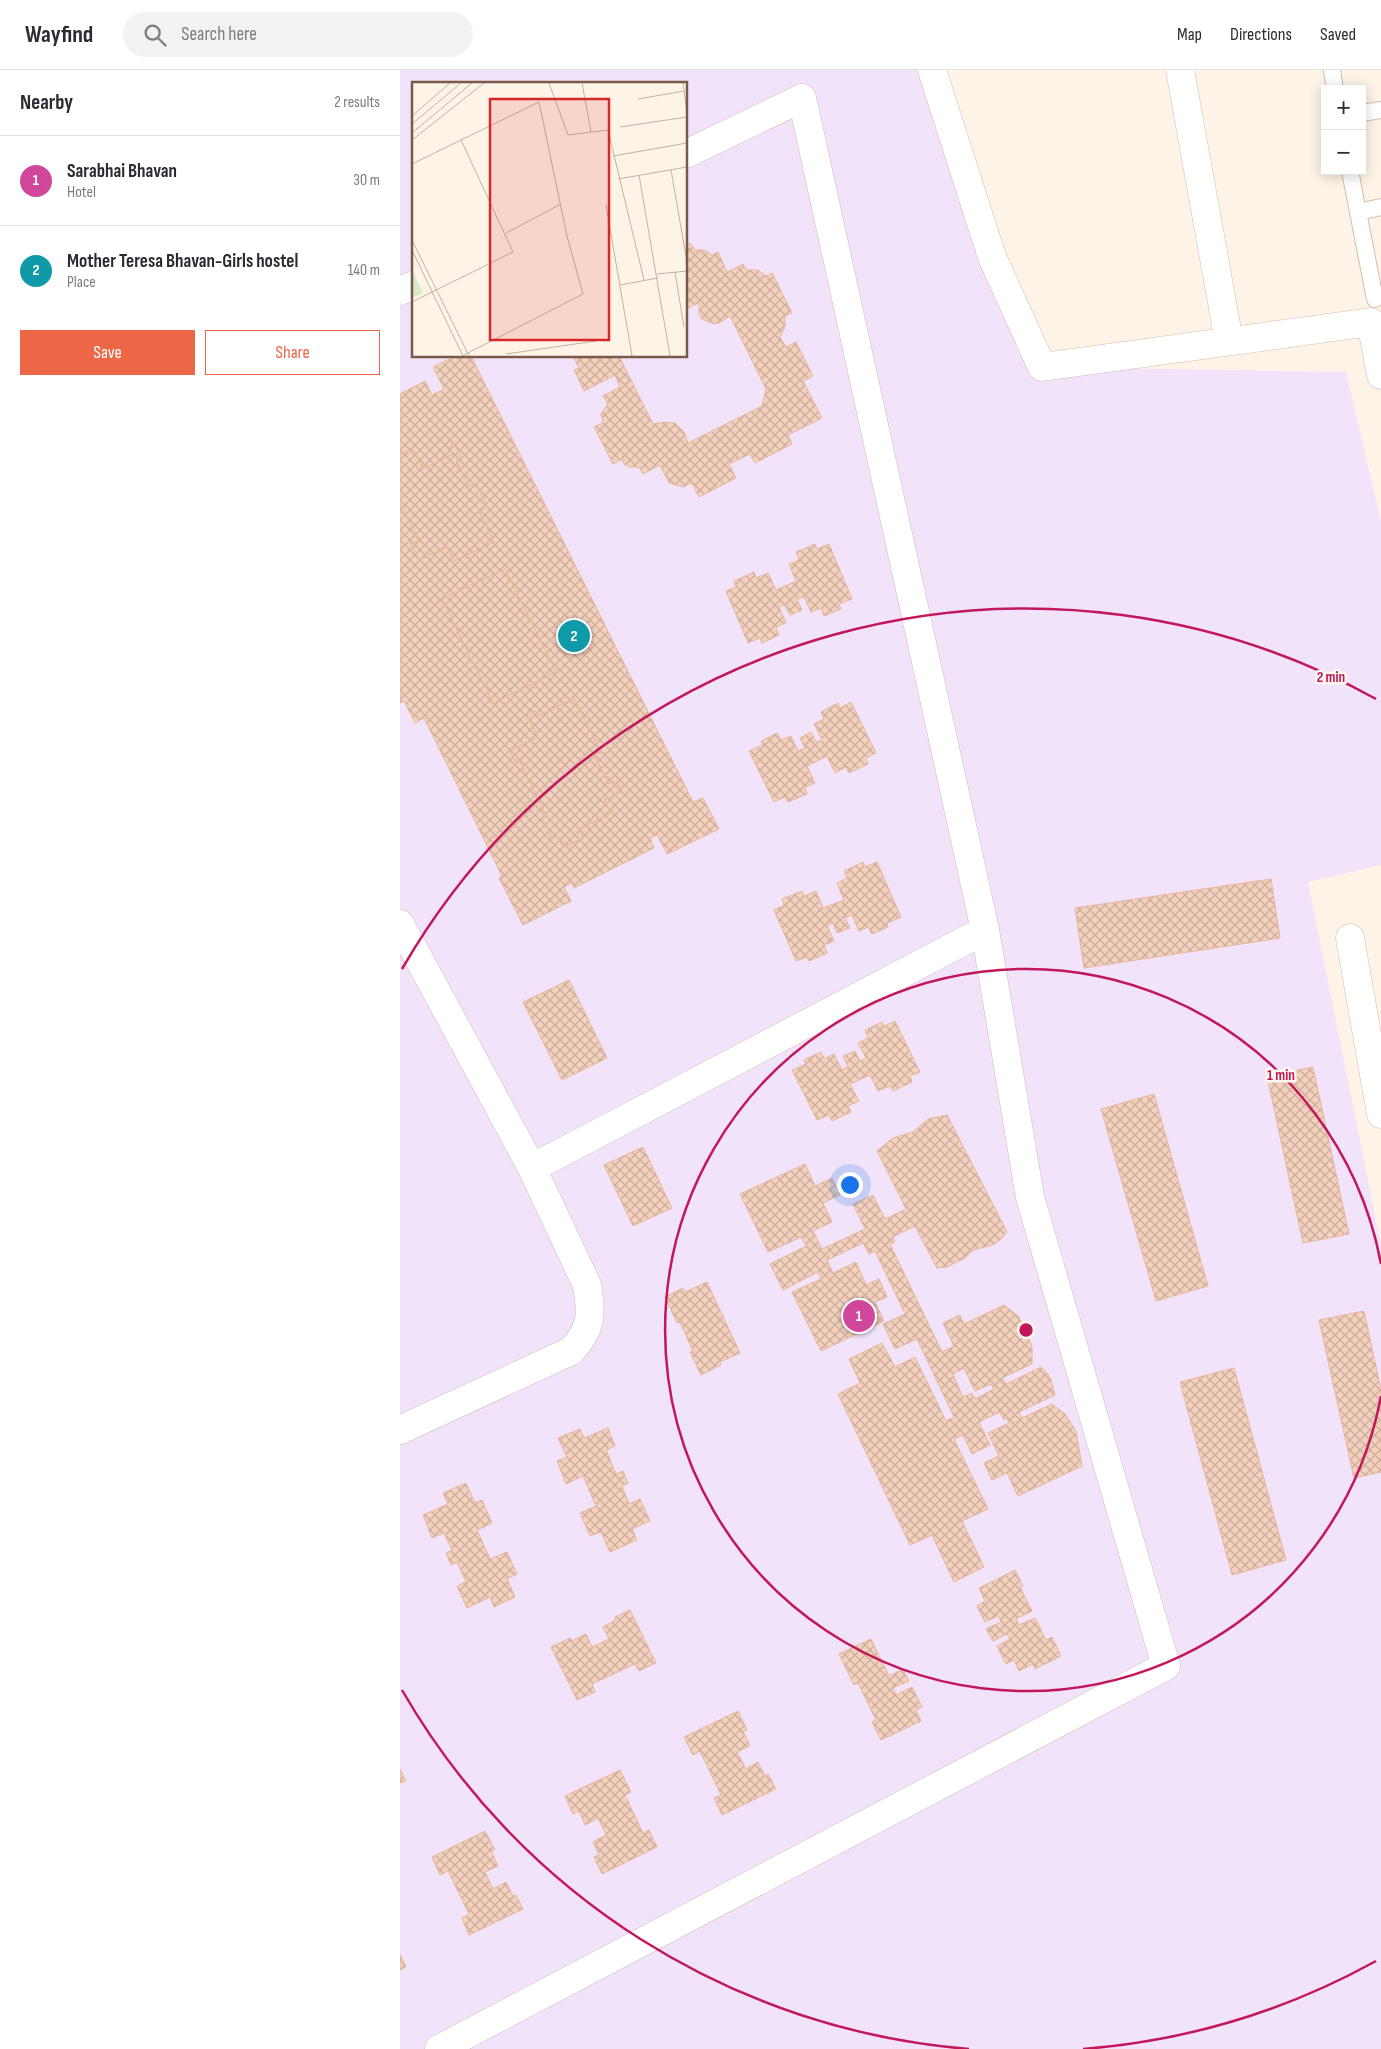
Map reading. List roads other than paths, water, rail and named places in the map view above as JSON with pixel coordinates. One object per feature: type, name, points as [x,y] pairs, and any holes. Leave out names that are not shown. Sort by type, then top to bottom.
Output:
[{"type":"street","points":[[932,70],[992,257],[1042,367],[1371,322],[1381,375]]},
{"type":"street","points":[[1180,70],[1229,341]]},
{"type":"street","points":[[438,2049],[1166,1666],[1030,1197],[985,930],[802,98],[688,153]]},
{"type":"street","points":[[400,291],[412,285]]},
{"type":"street","points":[[400,924],[532,1168],[588,1285],[590,1304],[589,1324],[583,1338],[571,1350],[400,1430]]},
{"type":"street","points":[[532,1168],[985,930]]},
{"type":"street","points":[[1350,938],[1381,1114]]},
{"type":"lane","points":[[1332,70],[1334,85]]},
{"type":"lane","points":[[1366,112],[1381,110]]},
{"type":"lane","points":[[1351,175],[1375,299]]},
{"type":"lane","points":[[1358,212],[1381,207]]},
{"type":"place","name":"Mother Teresa Bhavan-Girls hostel","points":[[574,636]]},
{"type":"place","name":"Sarabhai Bhavan","points":[[859,1316]]}]
